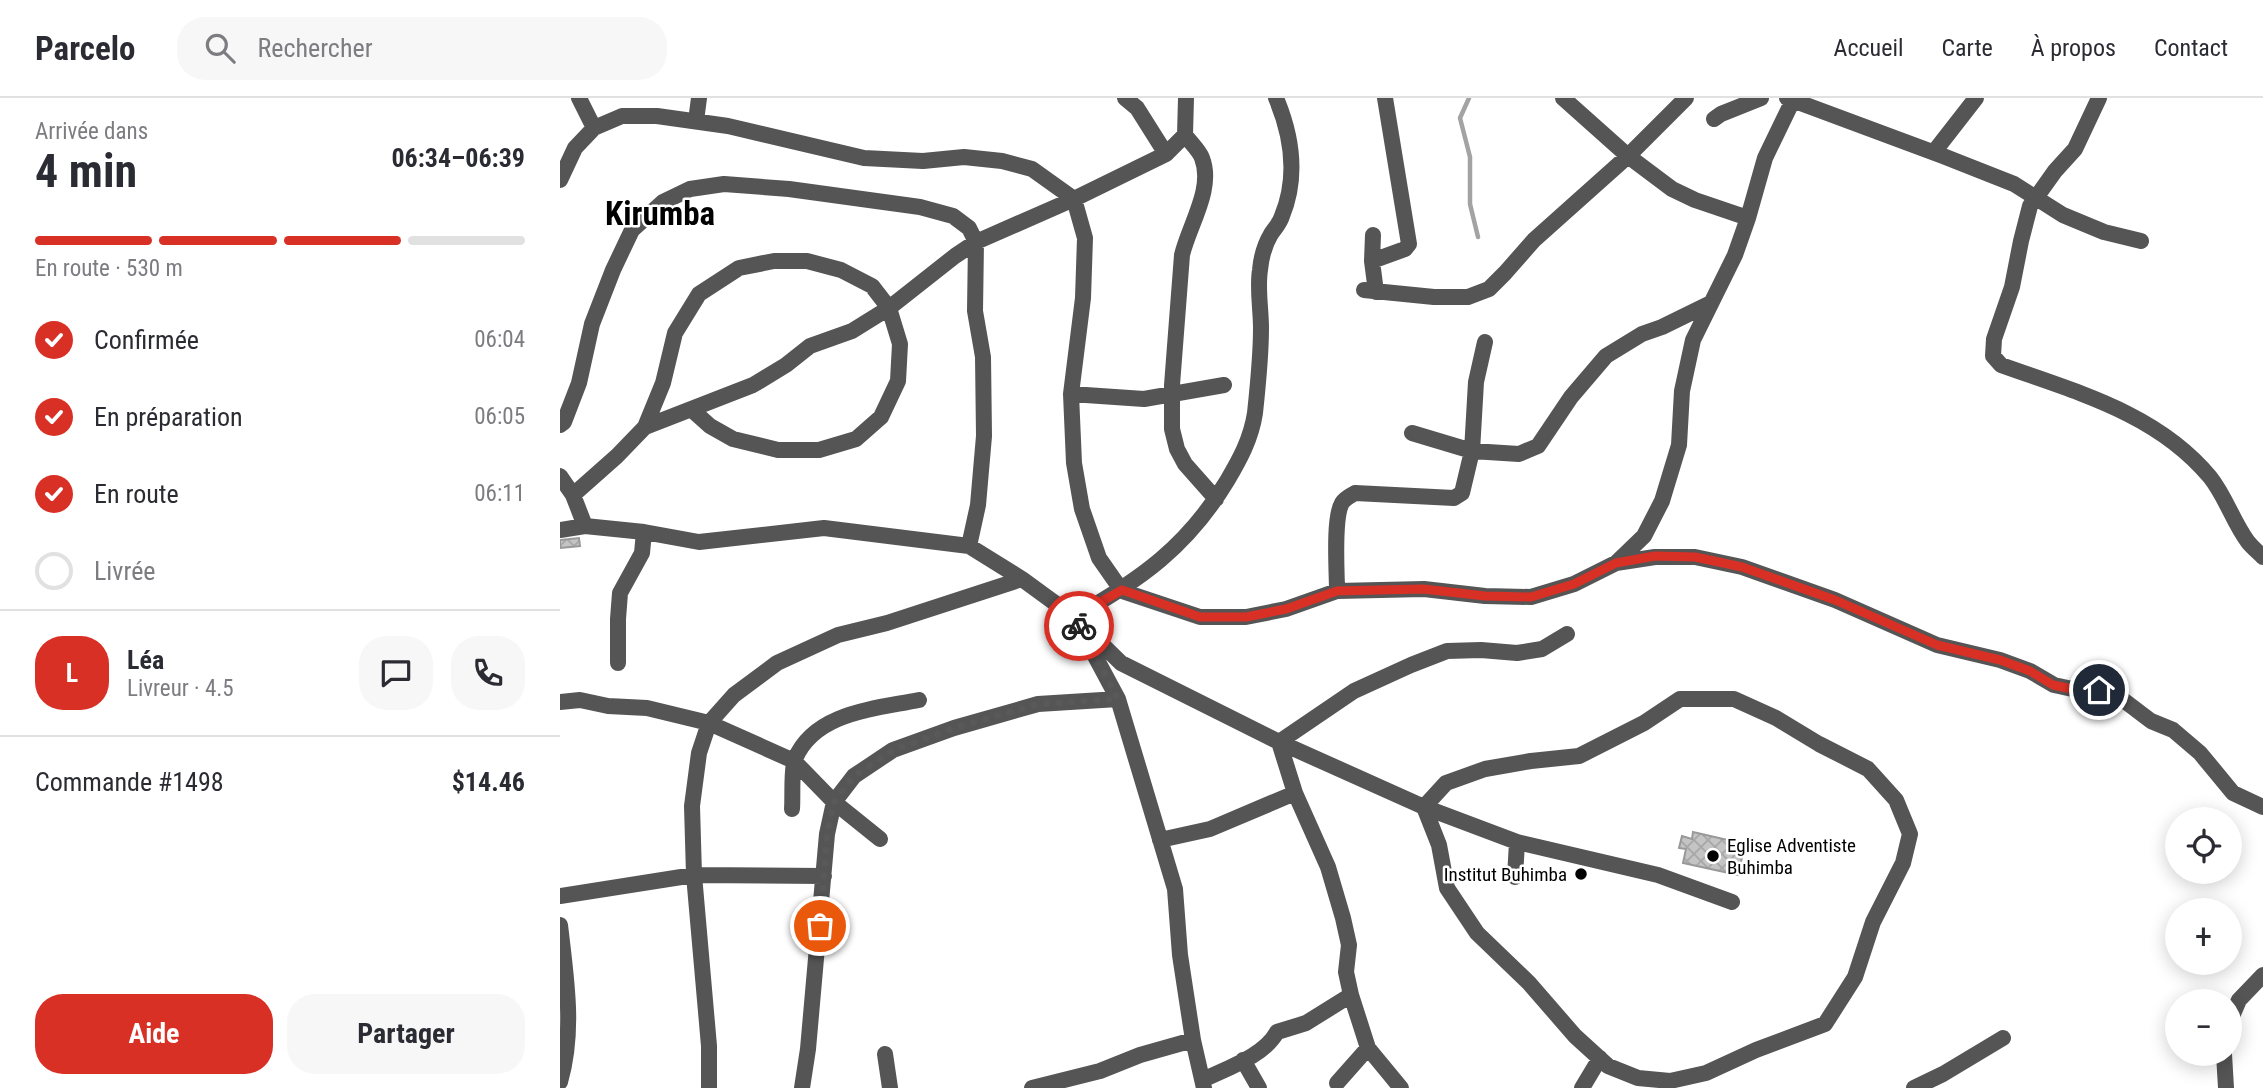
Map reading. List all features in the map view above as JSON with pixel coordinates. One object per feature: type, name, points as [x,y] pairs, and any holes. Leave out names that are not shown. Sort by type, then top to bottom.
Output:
[{"type":"street","points":[[579,98],[594,128]]},
{"type":"street","points":[[696,121],[699,98]]},
{"type":"street","points":[[1125,98],[1137,108],[1166,154]]},
{"type":"street","points":[[1186,98],[1185,135],[1202,157],[1205,187],[1182,255],[1172,429],[1177,449],[1185,464],[1216,499]]},
{"type":"street","points":[[1074,617],[1122,590],[1164,558],[1216,499],[1246,450],[1252,432],[1257,387],[1261,331],[1259,270],[1269,237],[1281,219],[1293,175],[1284,118],[1276,98]]},
{"type":"street","points":[[1372,261],[1405,249],[1409,244],[1385,98]]},
{"type":"street","points":[[1563,98],[1628,156],[1672,189],[1748,218]]},
{"type":"street","points":[[1373,235],[1370,291],[1457,297],[1489,289],[1534,240],[1628,156],[1686,98]]},
{"type":"street","points":[[1714,119],[1761,98]]},
{"type":"street","points":[[1616,563],[1644,536],[1662,501],[1679,445],[1682,391],[1693,340],[1735,255],[1765,158],[1792,98],[2014,184],[2063,215],[2104,232],[2141,241]]},
{"type":"street","points":[[1934,152],[1976,98]]},
{"type":"street","points":[[2099,98],[2076,149],[2035,198],[2026,218],[2012,287],[1994,339],[1993,356],[2001,365],[2113,405],[2153,426],[2195,460],[2213,480],[2247,541],[2263,557]]},
{"type":"street","points":[[560,180],[575,148],[594,128],[622,116],[657,116],[728,126],[864,158],[923,161],[964,157],[1002,161],[1032,169],[1074,199],[1085,238],[1083,298],[1071,394],[1074,463],[1082,509],[1099,558],[1122,590],[1200,617],[1246,617],[1286,609],[1337,591],[1423,589],[1485,596],[1531,597],[1574,584],[1616,563],[1655,556],[1695,557],[1742,567],[1835,600],[1937,645],[2000,660],[2030,671],[2053,685],[2077,690],[2099,690],[2122,699],[2151,720],[2173,730],[2200,753],[2233,793],[2263,807]]},
{"type":"street","points":[[645,426],[753,385],[786,365],[810,346],[852,331],[889,308],[954,256],[976,242],[1074,199],[1166,154],[1185,135]]},
{"type":"street","points":[[560,425],[564,422],[579,383],[592,324],[613,270],[632,230],[663,202],[690,189],[724,184],[920,207],[953,216],[969,228],[976,242],[975,311],[983,356],[984,436],[978,505],[969,546]]},
{"type":"street","points":[[573,495],[617,456],[645,426],[663,383],[675,333],[699,294],[738,268],[774,261],[807,261],[841,270],[872,286],[889,308],[900,344],[898,381],[881,417],[856,439],[819,450],[778,450],[733,439],[710,426],[691,409]]},
{"type":"street","points":[[1412,433],[1472,451],[1519,454],[1538,446],[1571,397],[1606,356],[1642,334],[1711,303]]},
{"type":"street","points":[[1337,591],[1338,529],[1340,508],[1344,500],[1355,493],[1371,492],[1454,498],[1462,493],[1472,451],[1476,382],[1485,342]]},
{"type":"street","points":[[1071,394],[1144,399],[1224,385]]},
{"type":"street","points":[[560,476],[573,495],[585,526]]},
{"type":"street","points":[[560,530],[585,526],[644,532],[699,542],[824,528],[969,546],[1022,579],[1074,617],[1121,663],[1279,742],[1424,807],[1517,842],[1658,876],[1732,902]]},
{"type":"street","points":[[618,663],[620,593],[642,553],[644,532]]},
{"type":"street","points":[[709,1088],[709,1046],[694,876],[692,806],[699,753],[709,723],[734,695],[777,663],[838,635],[887,623],[1022,579]]},
{"type":"street","points":[[1074,617],[1118,699],[1175,889],[1180,955],[1204,1084],[1265,1046],[1277,1032],[1306,1023],[1351,995]]},
{"type":"street","points":[[1279,742],[1354,691],[1447,651],[1517,653],[1542,649],[1567,634]]},
{"type":"street","points":[[802,1088],[808,1049],[827,834],[834,802],[854,776],[893,750],[954,728],[1038,704],[1118,699]]},
{"type":"street","points":[[1680,699],[1734,699],[1776,718],[1868,769],[1896,800],[1910,834],[1903,863],[1873,922],[1855,977],[1825,1024],[1756,1050],[1706,1073],[1670,1081],[1638,1078],[1608,1066],[1575,1036],[1529,983],[1477,933],[1447,888],[1440,845],[1424,807],[1446,783],[1485,769],[1579,756],[1644,723],[1680,699]]},
{"type":"street","points":[[560,702],[580,700],[608,706],[647,708],[709,723],[794,761],[834,802],[880,839]]},
{"type":"street","points":[[792,809],[794,761],[807,741],[820,728],[835,719],[919,700]]},
{"type":"street","points":[[1279,742],[1295,793],[1328,867],[1343,918],[1349,945],[1346,972],[1368,1048],[1401,1088]]},
{"type":"street","points":[[1160,840],[1210,829],[1295,793]]},
{"type":"street","points":[[1515,877],[1517,842]]},
{"type":"street","points":[[560,895],[694,876],[824,876]]},
{"type":"street","points":[[560,925],[569,996],[566,1061],[560,1082]]},
{"type":"street","points":[[2242,997],[2263,975]]},
{"type":"street","points":[[1914,1088],[2003,1038]]},
{"type":"street","points":[[1032,1088],[1100,1071],[1140,1055],[1194,1040]]},
{"type":"street","points":[[1337,1083],[1368,1048]]},
{"type":"street","points":[[886,1054],[890,1088]]},
{"type":"street","points":[[1582,1088],[1600,1058]]},
{"type":"street","points":[[1243,1060],[1259,1088]]},
{"type":"street","points":[[2225,1066],[2226,1088]]},
{"type":"building","points":[[579,538],[580,546],[560,548],[560,540]]},
{"type":"building","name":"Eglise Adventiste Buhimba","points":[[1693,832],[1745,844],[1738,875],[1683,863],[1686,849],[1679,848],[1682,836],[1692,839]]},
{"type":"waterway","points":[[1469,98],[1460,118],[1470,157],[1470,204],[1478,237]]},
{"type":"way so far","points":[[820,926],[827,834],[834,802],[854,776],[893,750],[954,728],[1038,704],[1118,699],[1079,626]]},
{"type":"place","name":"Eglise Adventiste Buhimba","points":[[1713,856]]},
{"type":"place","name":"Institut Buhimba","points":[[1581,874]]},
{"type":"district","name":"Kirumba","points":[[660,213]]},
{"type":"route","points":[[1079,626],[1074,617],[1122,590],[1200,617],[1246,617],[1286,609],[1337,591],[1423,589],[1485,596],[1531,597],[1574,584],[1616,563],[1655,556],[1695,557],[1742,567],[1835,600],[1937,645],[2000,660],[2030,671],[2053,685],[2077,690],[2099,690]]}]
